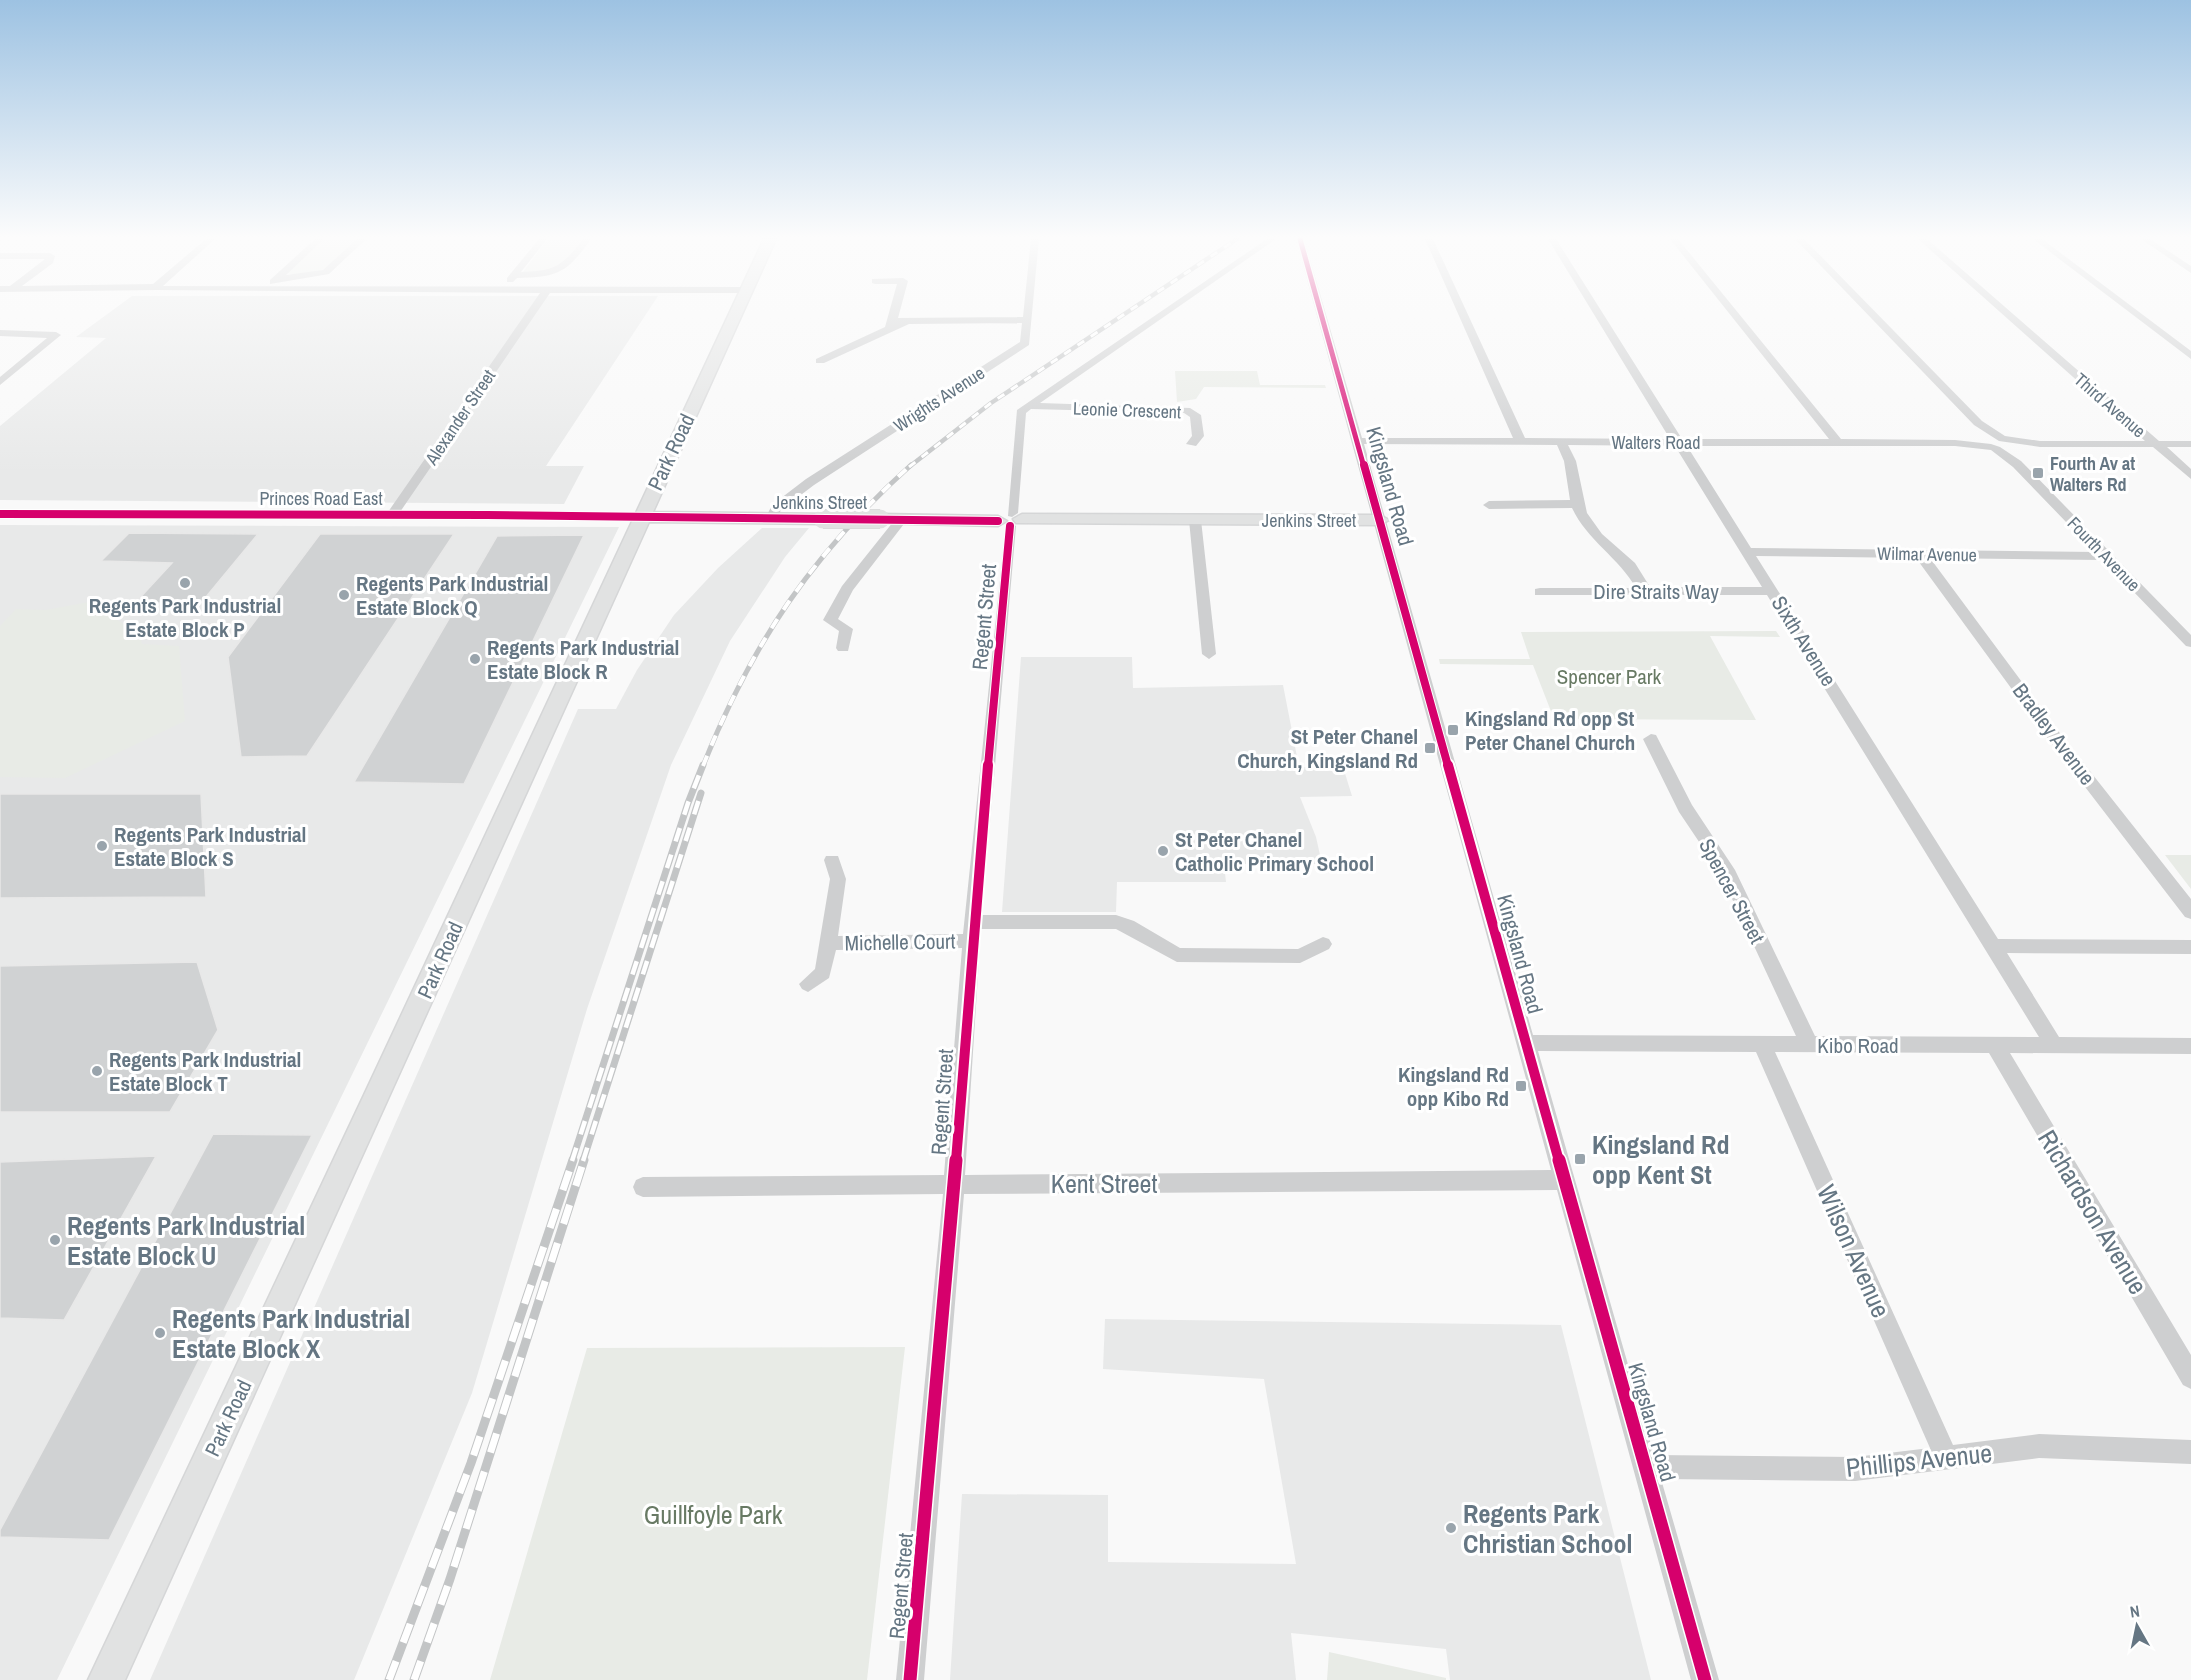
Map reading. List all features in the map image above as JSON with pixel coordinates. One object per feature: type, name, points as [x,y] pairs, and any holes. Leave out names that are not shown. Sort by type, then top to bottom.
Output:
[{"type":"main road","name":"Park Road","points":[[106,1680],[374,1104],[732,317]]},
{"type":"main road","name":"Jenkins Street","points":[[641,517],[901,520],[1380,520]]},
{"type":"street","name":"Alexander Street","points":[[392,515],[528,317]]},
{"type":"street","points":[[891,325],[893,317]]},
{"type":"street","points":[[1027,406],[1156,317]]},
{"type":"street","name":"Kingsland Road","points":[[1323,317],[1705,1680]]},
{"type":"street","points":[[1465,317],[1521,442]]},
{"type":"street","name":"Sixth Avenue","points":[[1601,317],[2054,1046]]},
{"type":"street","points":[[1738,317],[1838,443]]},
{"type":"street","name":"Fourth Avenue","points":[[1876,317],[2191,644]]},
{"type":"street","name":"Third Avenue","points":[[2012,317],[2191,476]]},
{"type":"street","points":[[2140,317],[2191,357]]},
{"type":"street","points":[[820,362],[891,325],[908,321],[1028,320]]},
{"type":"street","name":"Wrights Avenue","points":[[771,519],[776,508],[810,482],[1023,346],[1027,340],[1028,320]]},
{"type":"street","points":[[0,382],[56,335],[2,334]]},
{"type":"street","name":"Regent Street","points":[[910,1680],[954,1184],[972,932],[1019,418],[1027,406]]},
{"type":"street","name":"Leonie Crescent","points":[[1027,406],[1186,410],[1195,415],[1197,425],[1198,436],[1192,444]]},
{"type":"street","name":"Walters Road","points":[[1358,441],[2191,444]]},
{"type":"street","points":[[1561,442],[1575,483],[1577,504],[1598,537],[1625,560],[1645,591]]},
{"type":"street","points":[[1489,505],[1577,504]]},
{"type":"street","name":"Princes Road East","points":[[0,514],[641,517]]},
{"type":"street","points":[[843,648],[846,629],[830,620],[847,589],[901,520]]},
{"type":"street","points":[[1195,520],[1209,654]]},
{"type":"street","name":"Wilmar Avenue","points":[[1748,552],[2107,556]]},
{"type":"street","name":"Bradley Avenue","points":[[1920,554],[2054,736],[2191,912]]},
{"type":"street","name":"Dire Straits Way","points":[[1540,592],[1772,591]]},
{"type":"street","name":"Spencer Street","points":[[1651,739],[1685,808],[1727,870],[1810,1045]]},
{"type":"street","name":"Michelle Court","points":[[808,984],[823,973],[838,879],[832,860]]},
{"type":"street","name":"Michelle Court","points":[[828,943],[1116,922],[1128,926],[1177,955],[1300,956],[1323,944]]},
{"type":"street","points":[[1992,946],[2191,947]]},
{"type":"street","name":"Kibo Road","points":[[1526,1043],[2191,1046]]},
{"type":"street","name":"Wilson Avenue","points":[[1762,1044],[1946,1457]]},
{"type":"street","name":"Richardson Avenue","points":[[1995,1046],[2191,1377]]},
{"type":"street","name":"Kent Street","points":[[643,1186],[1565,1180]]},
{"type":"street","name":"Phillips Avenue","points":[[1647,1467],[1855,1470],[2040,1446],[2191,1452]]},
{"type":"shaded area","points":[[103,317],[644,317],[546,466],[584,466],[564,504],[0,500],[0,426],[106,338],[76,337]]},
{"type":"shaded area","points":[[0,525],[619,527],[57,1680],[0,1680]]},
{"type":"shaded area","points":[[762,528],[809,528],[785,557],[730,641],[671,765],[587,1009],[472,1393],[354,1680],[150,1680],[578,709],[616,709],[637,670],[674,615],[718,568]]},
{"type":"shaded area","points":[[1021,657],[1132,657],[1133,688],[1283,685],[1299,767],[1343,767],[1352,796],[1300,797],[1316,837],[1322,864],[1224,864],[1226,882],[1117,882],[1116,912],[1002,912]]},
{"type":"shaded area","name":"Regents Park Christian School","points":[[1105,1319],[1561,1325],[1651,1680],[1450,1680],[1446,1649],[1291,1633],[1296,1680],[950,1680],[962,1494],[1108,1495],[1108,1562],[1296,1564],[1264,1379],[1103,1369]]},
{"type":"green space","points":[[1175,371],[1257,371],[1260,385],[1325,385],[1326,388],[1204,387],[1196,399],[1177,402]]},
{"type":"green space","points":[[89,602],[107,603],[105,611],[140,636],[142,644],[179,646],[185,721],[65,778],[0,777],[0,626],[16,609],[46,610]]},
{"type":"green space","name":"Spencer Park","points":[[1776,631],[1780,637],[1710,636],[1756,720],[1554,719],[1533,665],[1440,664],[1439,659],[1530,659],[1521,632]]},
{"type":"green space","points":[[2165,855],[2191,855],[2191,889]]},
{"type":"green space","name":"Guillfoyle Park","points":[[905,1347],[867,1680],[490,1680],[587,1348]]},
{"type":"green space","points":[[1329,1652],[1446,1678],[1446,1680],[1327,1680]]},
{"type":"building","name":"Regents Park Industrial Estate Block P","points":[[129,533],[258,534],[201,603],[135,603],[172,563],[101,561]]},
{"type":"building","name":"Regents Park Industrial Estate Block Q","points":[[320,534],[454,534],[307,756],[241,757],[228,657]]},
{"type":"building","name":"Regents Park Industrial Estate Block R","points":[[584,535],[464,784],[354,782],[497,536]]},
{"type":"building","name":"Regents Park Industrial Estate Block S","points":[[0,794],[201,794],[206,897],[0,898]]},
{"type":"building","name":"Regents Park Industrial Estate Block T","points":[[197,962],[218,1030],[170,1112],[0,1112],[0,966]]},
{"type":"building","name":"Regents Park Industrial Estate Block X","points":[[213,1134],[312,1135],[109,1540],[0,1537],[0,1530]]},
{"type":"building","name":"Regents Park Industrial Estate Block U","points":[[156,1156],[64,1320],[0,1318],[0,1162]]},
{"type":"railway","points":[[909,467],[991,403],[1119,317]]},
{"type":"railway","points":[[703,766],[742,680],[788,603],[844,532],[911,465]]},
{"type":"railway","points":[[572,1161],[688,803],[703,765]]},
{"type":"railway","points":[[583,1161],[701,793]]},
{"type":"railway","points":[[389,1680],[471,1463],[573,1160]]},
{"type":"railway","points":[[414,1680],[450,1579],[584,1160]]},
{"type":"cycle path","points":[[1322,317],[1705,1680]]},
{"type":"cycle path","points":[[0,514],[487,515],[998,521]]},
{"type":"cycle path","points":[[910,1680],[954,1184],[973,922],[1010,526]]},
{"type":"place","name":"Fourth Av at Walters Rd","points":[[2038,473]]},
{"type":"place","name":"Regents Park Industrial Estate Block P","points":[[185,583]]},
{"type":"place","name":"Regents Park Industrial Estate Block Q","points":[[344,595]]},
{"type":"place","name":"Regents Park Industrial Estate Block R","points":[[475,659]]},
{"type":"place","name":"Kingsland Rd opp St Peter Chanel Church","points":[[1453,730]]},
{"type":"place","name":"St Peter Chanel Church, Kingsland Rd","points":[[1430,748]]},
{"type":"place","name":"Regents Park Industrial Estate Block S","points":[[102,846]]},
{"type":"place","name":"St Peter Chanel Catholic Primary School","points":[[1163,851]]},
{"type":"place","name":"Regents Park Industrial Estate Block T","points":[[97,1071]]},
{"type":"place","name":"Kingsland Rd opp Kibo Rd","points":[[1521,1086]]},
{"type":"place","name":"Kingsland Rd opp Kent St","points":[[1580,1159]]},
{"type":"place","name":"Regents Park Industrial Estate Block U","points":[[55,1240]]},
{"type":"place","name":"Regents Park Industrial Estate Block X","points":[[160,1333]]},
{"type":"place","name":"Regents Park Christian School","points":[[1451,1528]]}]
